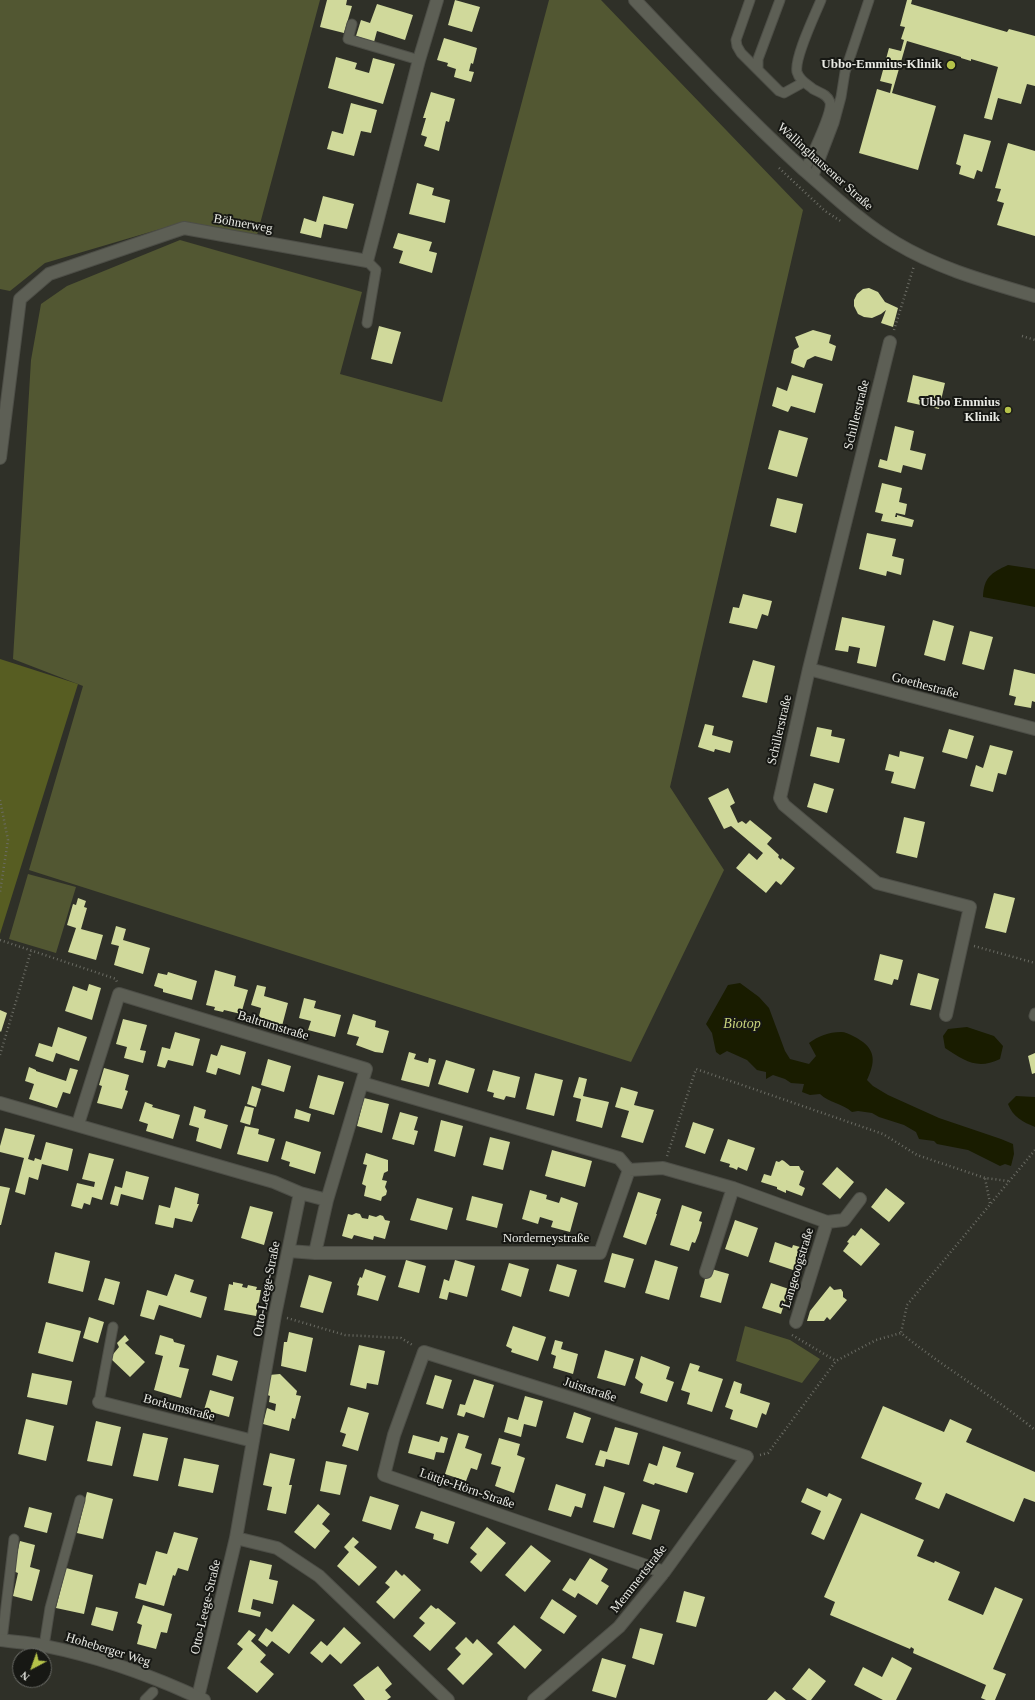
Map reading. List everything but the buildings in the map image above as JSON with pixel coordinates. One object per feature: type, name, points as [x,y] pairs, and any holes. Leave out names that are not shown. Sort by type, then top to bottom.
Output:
[{"type":"street","points":[[367,261],[419,60],[437,0]]},
{"type":"street","name":"Wallinghausener Straße","points":[[636,0],[777,145],[857,217],[896,243],[918,255],[970,276],[1035,296]]},
{"type":"street","name":"Böhnerweg","points":[[0,458],[20,299],[49,274],[184,228],[367,261]]},
{"type":"street","name":"Schillerstraße","points":[[890,342],[809,669],[780,798],[790,810],[877,883],[970,907],[946,1015]]},
{"type":"street","name":"Goethestraße","points":[[809,669],[1035,729]]},
{"type":"street","points":[[78,1124],[119,994]]},
{"type":"street","name":"Baltrumstraße","points":[[119,994],[366,1069],[327,1200],[315,1253]]},
{"type":"street","points":[[362,1083],[619,1158],[629,1170]]},
{"type":"street","points":[[0,1102],[274,1182],[300,1193],[327,1200]]},
{"type":"street","name":"Langeoogstraße","points":[[629,1170],[663,1168],[733,1188],[827,1222],[844,1220],[860,1199]]},
{"type":"street","name":"Norderneystraße","points":[[289,1251],[315,1253],[600,1253],[629,1170]]},
{"type":"street","points":[[706,1272],[733,1188]]},
{"type":"street","name":"Otto-Leege-Straße","points":[[201,1699],[236,1538],[275,1315],[300,1193]]},
{"type":"street","name":"Langeoogstraße","points":[[796,1322],[827,1222]]},
{"type":"street","name":"Juiststraße","points":[[424,1352],[583,1402],[747,1457]]},
{"type":"street","name":"Lüttje-Hörn-Straße","points":[[424,1352],[394,1434],[384,1475],[664,1572]]},
{"type":"street","name":"Borkumstraße","points":[[99,1402],[253,1442]]},
{"type":"street","name":"Memmertstraße","points":[[534,1700],[619,1627],[664,1572],[747,1457]]},
{"type":"street","points":[[236,1538],[276,1548],[319,1576],[448,1700]]},
{"type":"street","name":"Hoheberger Weg","points":[[1,1640],[44,1646],[93,1657],[139,1672],[201,1699]]},
{"type":"lane","points":[[750,0],[736,40],[737,46],[758,70],[780,91],[784,93],[804,82]]},
{"type":"lane","points":[[758,70],[758,59],[780,0]]},
{"type":"lane","points":[[821,0],[797,59],[796,70],[799,77],[804,82],[826,96],[841,97]]},
{"type":"lane","points":[[809,174],[834,123],[841,97],[845,72],[869,0]]},
{"type":"lane","points":[[352,24],[348,39],[419,60]]},
{"type":"lane","points":[[809,174],[831,107],[826,96]]},
{"type":"lane","points":[[367,261],[376,270],[367,323]]},
{"type":"lane","points":[[99,1402],[113,1327]]},
{"type":"lane","points":[[44,1646],[50,1608],[80,1500]]},
{"type":"lane","points":[[1,1640],[14,1539]]},
{"type":"lane","points":[[145,1700],[153,1692]]},
{"type":"path","points":[[890,342],[918,255]]},
{"type":"path","points":[[1022,336],[1035,340]]},
{"type":"path","points":[[0,800],[8,840],[0,892]]},
{"type":"path","points":[[0,940],[116,979],[119,994]]},
{"type":"path","points":[[962,943],[1035,962]]},
{"type":"path","points":[[0,1055],[31,950]]},
{"type":"path","points":[[663,1168],[696,1069],[883,1134],[916,1155],[985,1178],[1008,1181]]},
{"type":"path","points":[[901,1333],[907,1305],[1035,1150]]},
{"type":"path","points":[[985,1178],[990,1203]]},
{"type":"path","points":[[275,1315],[345,1335],[401,1338],[424,1352]]},
{"type":"path","points":[[796,1322],[792,1335],[836,1361]]},
{"type":"path","points":[[747,1457],[768,1453],[836,1361],[876,1340],[901,1333]]},
{"type":"path","points":[[901,1333],[925,1352],[1014,1413],[1035,1430]]},
{"type":"shaded area","points":[[0,0],[320,0],[257,235],[184,222],[45,263],[10,291],[0,289]]},
{"type":"shaded area","points":[[549,0],[601,0],[803,210],[670,787],[724,870],[631,1062],[29,870],[83,686],[13,659],[31,360],[41,304],[67,286],[180,240],[362,292],[340,374],[442,402]]},
{"type":"shaded area","points":[[28,874],[76,887],[56,953],[9,939]]},
{"type":"shaded area","points":[[745,1326],[790,1340],[820,1359],[802,1383],[736,1361]]},
{"type":"green space","points":[[0,659],[78,684],[0,934]]},
{"type":"water","points":[[1008,565],[1035,569],[1035,607],[983,597],[985,585],[990,576]]},
{"type":"water","name":"Biotop","points":[[740,983],[759,997],[769,1008],[785,1051],[790,1059],[809,1064],[816,1056],[809,1043],[820,1036],[832,1033],[842,1032],[852,1035],[870,1049],[873,1060],[867,1080],[873,1086],[888,1095],[939,1118],[1013,1144],[1014,1154],[1011,1166],[1005,1164],[1000,1166],[968,1150],[937,1144],[934,1141],[919,1139],[916,1132],[904,1125],[879,1117],[872,1113],[858,1111],[852,1112],[820,1094],[810,1095],[802,1092],[804,1084],[791,1083],[785,1079],[773,1075],[766,1079],[766,1072],[757,1070],[747,1060],[727,1051],[720,1055],[716,1052],[712,1033],[706,1024],[728,985]]},
{"type":"water","points":[[967,1027],[994,1036],[1003,1046],[1000,1059],[985,1064],[978,1064],[965,1060],[945,1048],[943,1036],[948,1029]]},
{"type":"water","points":[[1016,1096],[1035,1097],[1035,1127],[1019,1118],[1010,1109],[1008,1104]]},
{"type":"place","name":"Ubbo-Emmius-Klinik","points":[[951,65]]},
{"type":"place","name":"Ubbo Emmius Klinik","points":[[1008,410]]}]
